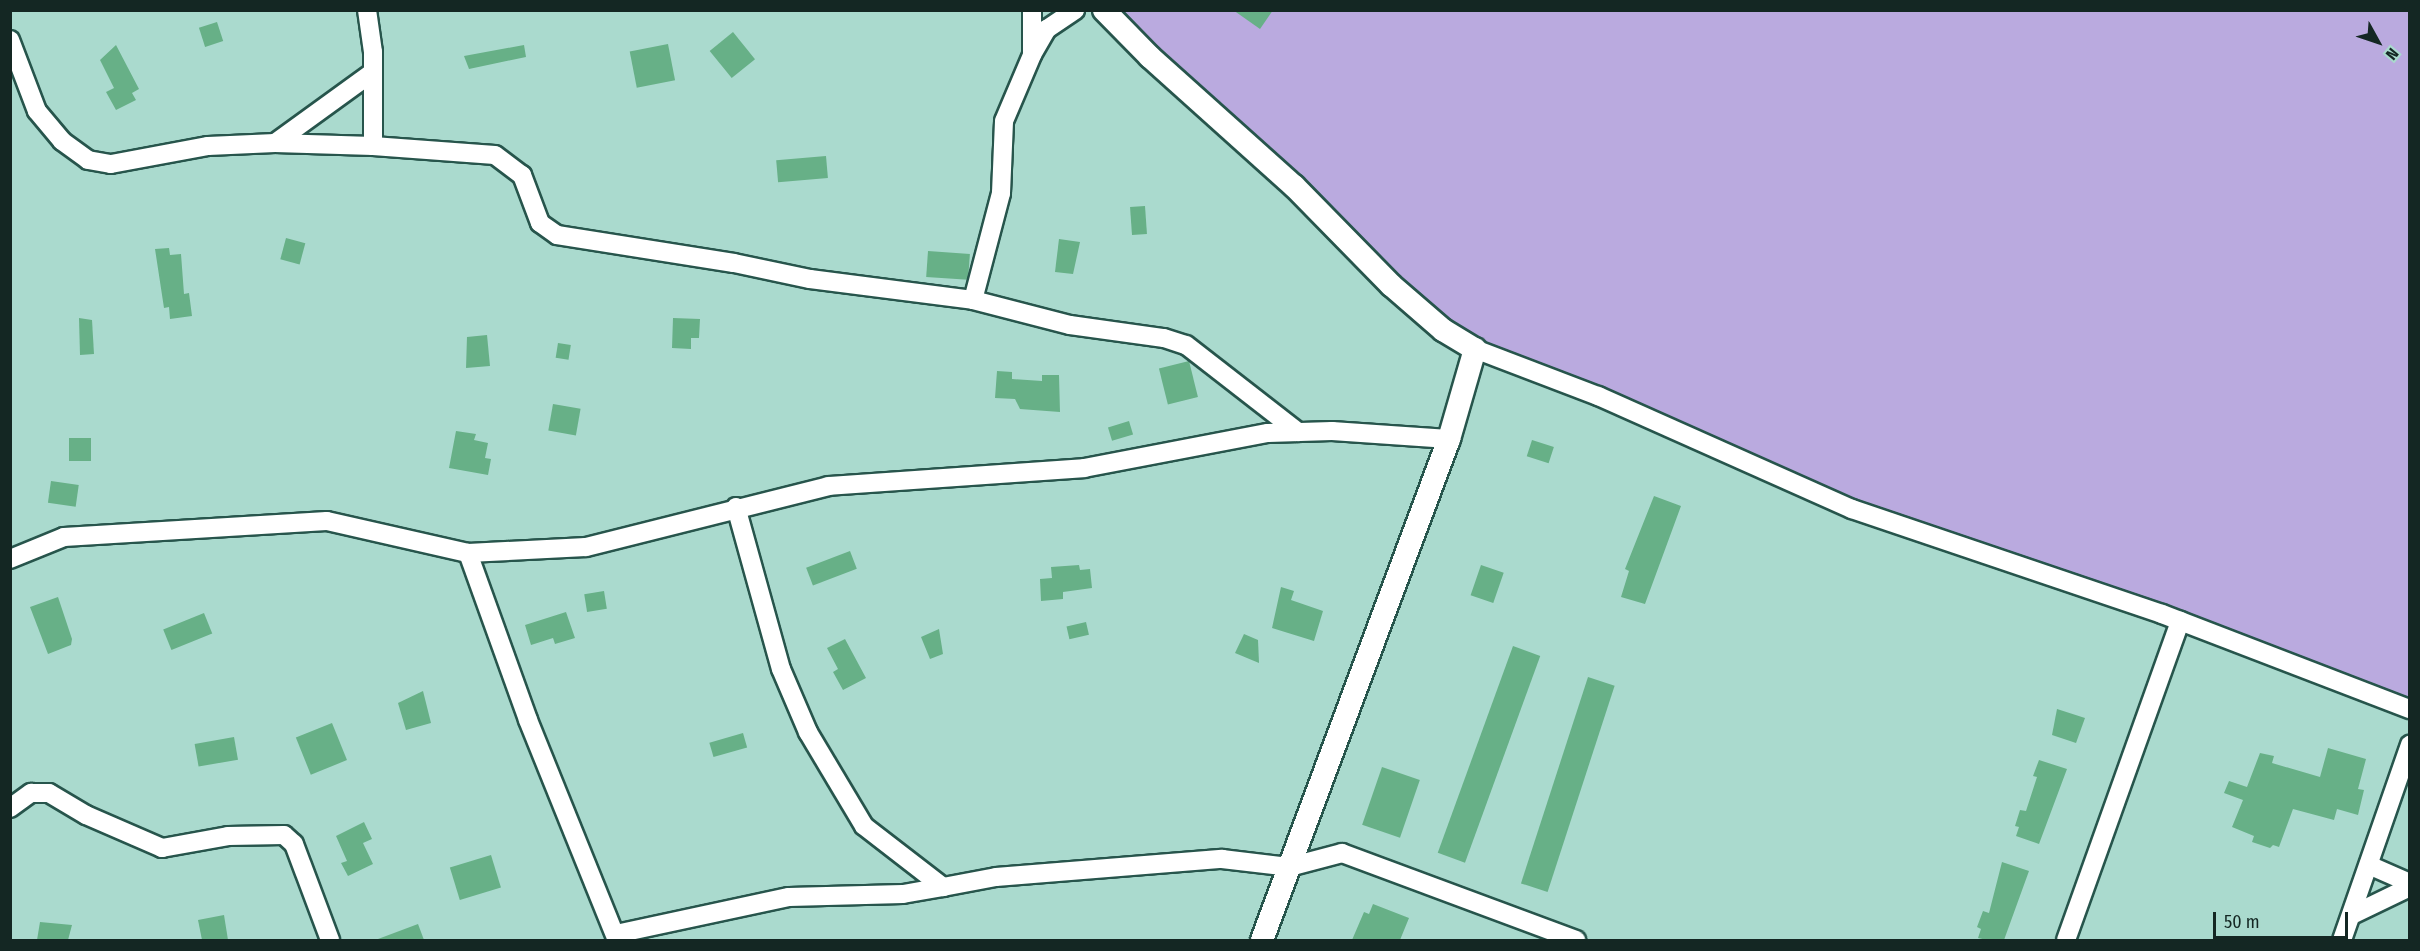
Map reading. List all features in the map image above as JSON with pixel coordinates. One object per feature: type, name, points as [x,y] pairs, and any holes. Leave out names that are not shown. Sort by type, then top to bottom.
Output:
[{"type":"street","points":[[368,10],[373,72],[373,146]]},
{"type":"street","points":[[1032,10],[1032,55]]},
{"type":"street","points":[[973,300],[1001,193],[1004,121],[1032,55],[1047,29],[1075,10]]},
{"type":"street","points":[[1104,10],[1150,57],[1294,186],[1391,285],[1443,330],[1475,349],[1598,396],[1852,509],[2180,621],[2409,709]]},
{"type":"street","points":[[10,40],[37,111],[62,141],[88,160],[111,164],[208,146],[275,143],[373,146],[495,155],[522,175],[540,223],[557,235],[734,262],[810,279],[973,300],[1070,326],[1164,338],[1186,345],[1298,432]]},
{"type":"street","points":[[275,143],[373,72]]},
{"type":"street","points":[[1262,940],[1449,439],[1475,349]]},
{"type":"street","points":[[10,559],[64,537],[327,521],[468,553],[605,545],[736,507],[828,486],[1084,468],[1257,434],[1298,432],[1449,439]]},
{"type":"street","points":[[736,507],[781,669],[808,732],[864,826],[943,887]]},
{"type":"street","points":[[468,553],[528,720],[617,937],[789,897],[903,894],[996,877],[1222,859],[1289,867],[1348,854],[1576,940]]},
{"type":"street","points":[[2066,940],[2180,621]]},
{"type":"street","points":[[2342,940],[2371,866],[2409,745]]},
{"type":"street","points":[[10,808],[31,793],[49,792],[86,815],[162,848],[228,836],[284,835],[294,844],[330,940]]},
{"type":"street","points":[[2371,866],[2409,885]]},
{"type":"street","points":[[2352,915],[2409,885]]},
{"type":"shaded area","points":[[1104,11],[2409,11],[2409,709],[1852,509],[1475,349]]},
{"type":"building","points":[[1233,10],[1273,10],[1260,29]]},
{"type":"building","points":[[217,22],[223,41],[205,47],[199,28]]},
{"type":"building","points":[[733,32],[755,59],[732,78],[710,51]]},
{"type":"building","points":[[668,44],[675,80],[637,88],[630,51]]},
{"type":"building","points":[[116,45],[139,89],[132,93],[136,100],[116,110],[106,92],[114,88],[100,60]]},
{"type":"building","points":[[524,45],[526,57],[469,69],[464,56]]},
{"type":"building","points":[[826,156],[828,178],[778,182],[776,160]]},
{"type":"building","points":[[1145,206],[1147,234],[1132,235],[1130,207]]},
{"type":"building","points":[[286,238],[305,243],[300,264],[280,259]]},
{"type":"building","points":[[1059,239],[1080,242],[1073,274],[1055,272]]},
{"type":"building","points":[[169,248],[170,255],[181,254],[184,294],[189,293],[192,316],[170,319],[169,307],[164,308],[155,249]]},
{"type":"building","points":[[928,251],[970,254],[968,280],[926,277]]},
{"type":"building","points":[[79,318],[92,320],[94,354],[80,355]]},
{"type":"building","points":[[673,318],[700,319],[699,338],[691,338],[691,349],[672,348]]},
{"type":"building","points":[[487,335],[490,366],[466,368],[467,337]]},
{"type":"building","points":[[558,343],[571,345],[568,360],[556,358]]},
{"type":"building","points":[[1189,361],[1198,397],[1168,404],[1159,368]]},
{"type":"building","points":[[997,371],[1012,372],[1012,379],[1042,381],[1042,375],[1059,375],[1060,412],[1020,409],[1015,399],[995,398]]},
{"type":"building","points":[[553,404],[581,409],[576,435],[548,431]]},
{"type":"building","points":[[1129,421],[1133,434],[1112,441],[1108,427]]},
{"type":"building","points":[[456,431],[476,434],[474,440],[488,443],[485,458],[491,459],[488,475],[449,468]]},
{"type":"building","points":[[69,438],[91,438],[91,461],[69,461]]},
{"type":"building","points":[[1532,440],[1554,447],[1549,463],[1527,456]]},
{"type":"building","points":[[51,481],[79,485],[76,507],[48,503]]},
{"type":"building","points":[[1654,496],[1681,506],[1645,604],[1621,597],[1629,571],[1625,569]]},
{"type":"building","points":[[850,551],[857,569],[813,586],[806,568]]},
{"type":"building","points":[[1079,565],[1080,570],[1090,569],[1092,588],[1063,592],[1063,599],[1041,601],[1040,579],[1052,578],[1051,567]]},
{"type":"building","points":[[1481,565],[1504,573],[1493,603],[1471,595]]},
{"type":"building","points":[[1281,587],[1294,591],[1291,600],[1323,611],[1314,641],[1272,628]]},
{"type":"building","points":[[604,591],[607,609],[587,612],[584,594]]},
{"type":"building","points":[[58,597],[72,639],[71,645],[48,654],[30,607]]},
{"type":"building","points":[[566,612],[575,638],[555,644],[553,638],[531,645],[525,625]]},
{"type":"building","points":[[204,613],[212,633],[171,650],[163,629]]},
{"type":"building","points":[[1086,622],[1089,635],[1069,639],[1067,626]]},
{"type":"building","points":[[939,629],[943,654],[930,659],[921,637]]},
{"type":"building","points":[[1244,634],[1258,640],[1259,663],[1235,653]]},
{"type":"building","points":[[845,639],[866,678],[843,690],[833,672],[838,669],[827,648]]},
{"type":"building","points":[[1513,646],[1540,656],[1465,863],[1438,853]]},
{"type":"building","points":[[1588,677],[1615,686],[1548,892],[1521,883]]},
{"type":"building","points":[[423,691],[431,723],[406,730],[398,703]]},
{"type":"building","points":[[2057,709],[2085,718],[2076,743],[2052,735]]},
{"type":"building","points":[[332,723],[347,760],[311,775],[296,738]]},
{"type":"building","points":[[743,733],[747,747],[713,757],[709,743]]},
{"type":"building","points":[[234,737],[238,760],[199,767],[195,744]]},
{"type":"building","points":[[2328,748],[2366,759],[2358,789],[2364,790],[2358,815],[2337,809],[2334,820],[2293,809],[2279,847],[2273,845],[2270,848],[2252,842],[2254,836],[2232,827],[2243,800],[2224,793],[2229,781],[2247,787],[2260,753],[2274,756],[2272,763],[2320,777]]},
{"type":"building","points":[[2039,760],[2067,769],[2039,844],[2016,836],[2019,827],[2015,826],[2020,810],[2026,811],[2037,777],[2033,776]]},
{"type":"building","points":[[1382,767],[1420,780],[1400,838],[1362,825]]},
{"type":"building","points":[[364,822],[372,839],[363,843],[373,864],[348,876],[341,863],[347,861],[336,836]]},
{"type":"building","points":[[491,855],[501,888],[460,900],[450,868]]},
{"type":"building","points":[[2002,862],[2029,871],[2004,940],[1978,938],[1981,929],[1977,927],[1983,911],[1989,913]]},
{"type":"building","points":[[1373,904],[1409,918],[1400,940],[1352,940],[1364,912],[1369,914]]},
{"type":"building","points":[[224,915],[228,940],[202,940],[198,920]]},
{"type":"building","points":[[40,922],[72,925],[68,940],[37,940]]},
{"type":"building","points":[[418,924],[424,940],[378,940],[378,939]]}]
